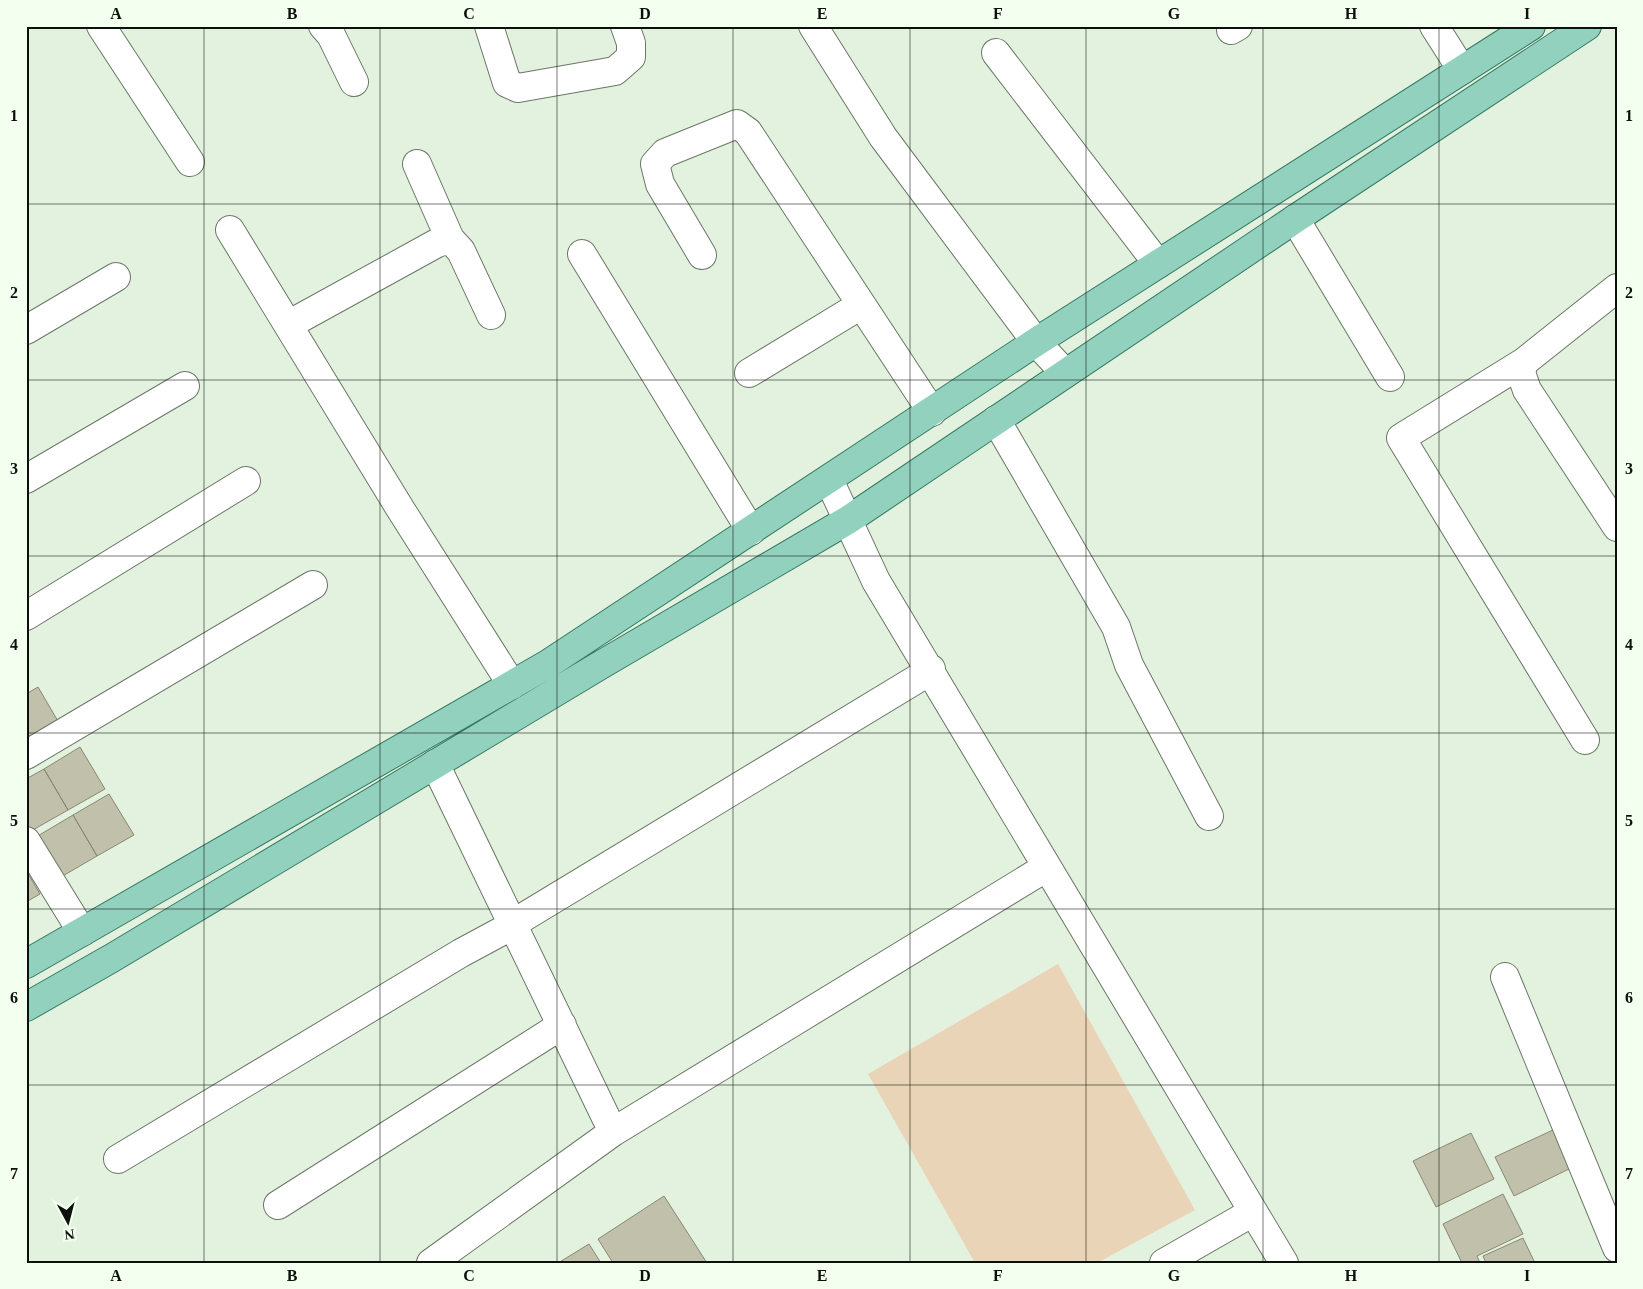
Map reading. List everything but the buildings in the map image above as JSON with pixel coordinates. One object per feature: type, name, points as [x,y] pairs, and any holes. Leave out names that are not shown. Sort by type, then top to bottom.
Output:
[{"type":"main road","points":[[26,964],[548,664],[1036,342],[1531,26]]},
{"type":"main road","points":[[26,1007],[112,958],[435,764],[848,520],[1295,219],[1587,26]]},
{"type":"street","points":[[101,26],[190,162]]},
{"type":"street","points":[[323,26],[331,35],[354,82]]},
{"type":"street","points":[[489,26],[507,83],[518,88],[615,71],[631,57],[631,44],[625,26]]},
{"type":"street","points":[[813,26],[883,137],[1036,342],[1065,373]]},
{"type":"street","points":[[1434,26],[1462,70]]},
{"type":"street","points":[[996,53],[1158,264]]},
{"type":"street","points":[[702,255],[660,184],[655,164],[665,153],[737,124],[748,132],[932,412]]},
{"type":"street","points":[[418,164],[450,239],[461,251],[491,315]]},
{"type":"street","points":[[1295,219],[1390,377]]},
{"type":"street","points":[[230,230],[401,510],[512,685]]},
{"type":"street","points":[[288,325],[436,243],[450,239]]},
{"type":"street","points":[[582,254],[751,531]]},
{"type":"street","points":[[26,330],[116,276]]},
{"type":"street","points":[[1585,740],[1401,438],[1524,362],[1614,298]]},
{"type":"street","points":[[749,373],[861,305]]},
{"type":"street","points":[[1524,362],[1521,373],[1527,390],[1617,527]]},
{"type":"street","points":[[26,479],[185,386]]},
{"type":"street","points":[[996,420],[1116,627],[1129,665],[1209,816]]},
{"type":"street","points":[[829,480],[876,581],[931,670],[1284,1263]]},
{"type":"street","points":[[26,616],[246,481]]},
{"type":"street","points":[[26,755],[314,585]]},
{"type":"street","points":[[118,1159],[461,953],[513,925],[931,670]]},
{"type":"street","points":[[435,764],[613,1132]]},
{"type":"street","points":[[26,841],[82,932]]},
{"type":"street","points":[[432,1263],[613,1132],[1048,867]]},
{"type":"street","points":[[1505,977],[1617,1248]]},
{"type":"street","points":[[278,1205],[562,1025]]},
{"type":"street","points":[[1164,1263],[1253,1212]]},
{"type":"shaded area","points":[[1058,964],[1195,1210],[1097,1263],[975,1263],[868,1074]]}]
